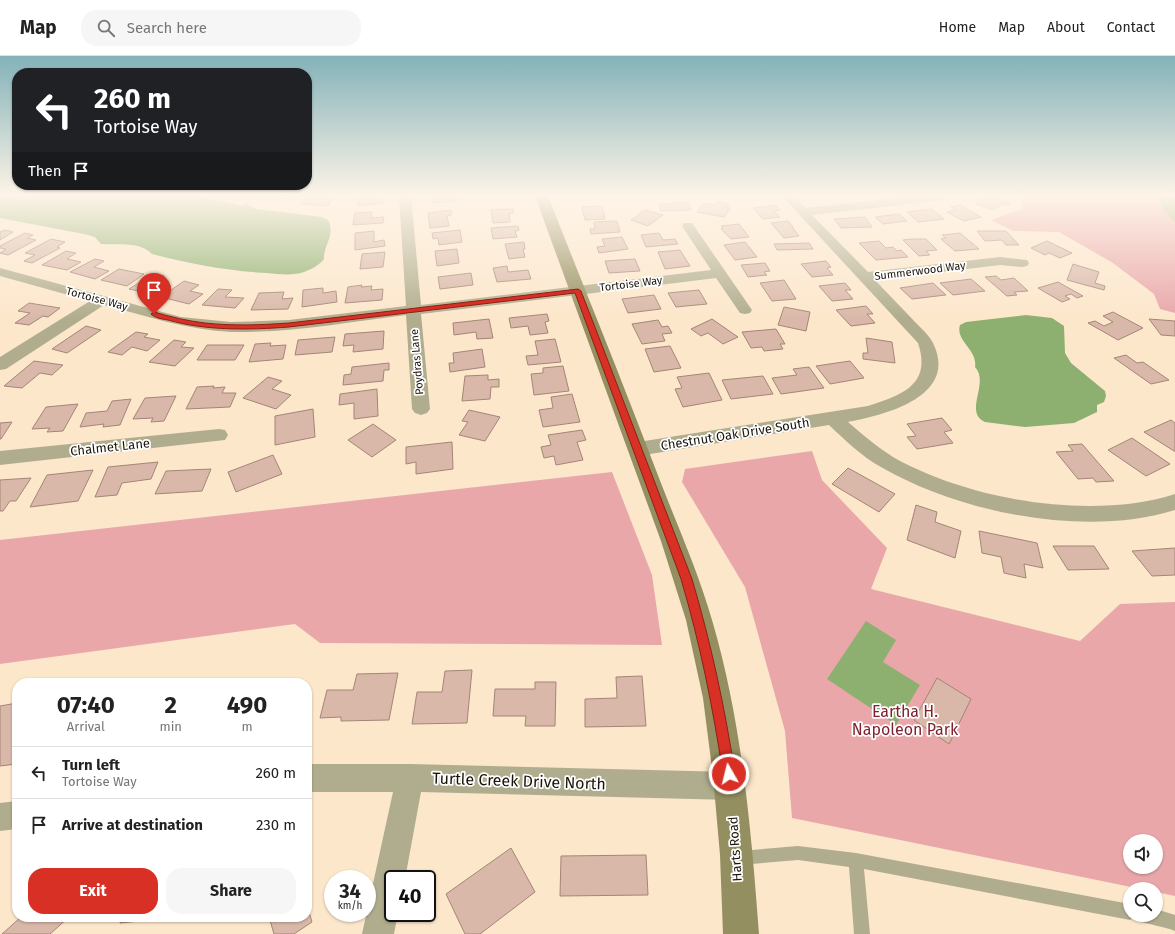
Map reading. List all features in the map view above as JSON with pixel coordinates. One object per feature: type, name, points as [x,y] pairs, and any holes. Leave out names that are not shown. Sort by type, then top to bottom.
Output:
[{"type":"street","name":"Poydras Lane","points":[[408,237],[421,409]]},
{"type":"street","name":"Harts Road","points":[[557,237],[686,579],[699,622],[720,715],[731,786],[741,934]]},
{"type":"street","points":[[695,237],[745,310]]},
{"type":"street","name":"Chestnut Oak Drive South","points":[[638,449],[870,412],[893,405],[912,394],[926,381],[932,367],[931,353],[925,342],[827,237]]},
{"type":"street","name":"Summerwood Way","points":[[865,277],[1000,261],[1022,263]]},
{"type":"street","name":"Tortoise Way","points":[[0,272],[180,321],[231,327],[289,325],[720,273]]},
{"type":"street","points":[[0,365],[102,300]]},
{"type":"street","points":[[833,418],[866,448],[889,463],[953,491],[990,501],[1065,513],[1102,514],[1138,512],[1175,502]]},
{"type":"street","name":"Chalmet Lane","points":[[0,458],[219,435]]},
{"type":"street","name":"Turtle Creek Drive North","points":[[312,778],[410,778],[731,786]]},
{"type":"street","points":[[378,934],[410,778]]},
{"type":"street","points":[[0,818],[12,816]]},
{"type":"lane","points":[[737,858],[798,853],[856,860],[986,886],[1123,911]]},
{"type":"lane","points":[[856,860],[862,934]]},
{"type":"lane","points":[[1163,918],[1175,923]]},
{"type":"green space","points":[[1068,237],[1175,237],[1175,313],[1160,309],[1154,294],[1113,263]]},
{"type":"green space","name":"Eartha H. Napoleon Park","points":[[812,451],[822,480],[887,548],[871,589],[1080,641],[1120,604],[1175,602],[1175,896],[1163,893],[1163,882],[1123,882],[1123,885],[792,818],[785,731],[745,587],[682,482],[685,469]]},
{"type":"green space","points":[[612,472],[652,575],[662,645],[320,643],[295,624],[0,664],[0,540]]},
{"type":"shaded area","points":[[95,237],[330,237],[325,250],[324,259],[313,268],[295,274],[238,271],[195,264],[152,254],[135,245],[101,244]]},
{"type":"shaded area","points":[[1026,315],[1052,318],[1064,326],[1065,353],[1071,363],[1105,391],[1106,396],[1104,402],[1097,405],[1097,412],[1074,423],[1025,427],[985,422],[979,417],[976,411],[976,404],[980,381],[979,374],[975,367],[973,356],[963,341],[959,331],[960,325],[966,322]]},
{"type":"shaded area","points":[[866,621],[896,640],[883,662],[920,685],[896,725],[827,679]]},
{"type":"building","points":[[17,237],[29,237],[27,238],[36,240],[8,255],[0,253],[6,249],[0,248],[0,246]]},
{"type":"building","points":[[355,237],[374,237],[374,242],[384,240],[385,246],[355,250]]},
{"type":"building","points":[[433,237],[461,237],[462,242],[439,245],[438,238],[433,239]]},
{"type":"building","points":[[493,237],[517,237],[493,239]]},
{"type":"building","points":[[622,237],[628,249],[599,253],[597,247],[605,246],[602,239]]},
{"type":"building","points":[[642,237],[661,237],[663,240],[675,239],[678,244],[646,247]]},
{"type":"building","points":[[729,237],[749,237],[731,239]]},
{"type":"building","points":[[945,237],[965,237],[979,249],[955,251],[941,239],[946,238]]},
{"type":"building","points":[[982,237],[1012,237],[1019,245],[1006,245],[1002,240],[985,241]]},
{"type":"building","points":[[51,239],[65,242],[57,247],[60,248],[32,263],[24,261],[35,255],[25,253]]},
{"type":"building","points":[[926,239],[937,250],[926,251],[930,255],[919,256],[903,240]]},
{"type":"building","points":[[879,241],[886,248],[893,247],[897,251],[901,250],[908,257],[876,260],[859,243]]},
{"type":"building","points":[[1047,241],[1072,253],[1060,258],[1049,253],[1045,255],[1031,248]]},
{"type":"building","points":[[524,242],[525,249],[523,249],[525,257],[509,259],[505,244]]},
{"type":"building","points":[[745,242],[757,257],[735,260],[724,245]]},
{"type":"building","points":[[809,243],[813,249],[777,250],[774,244]]},
{"type":"building","points":[[457,249],[459,263],[437,266],[435,251]]},
{"type":"building","points":[[680,250],[690,266],[665,269],[658,252]]},
{"type":"building","points":[[66,251],[76,253],[67,259],[81,262],[67,270],[42,265]]},
{"type":"building","points":[[385,252],[383,267],[360,269],[362,254]]},
{"type":"building","points":[[95,259],[104,261],[94,267],[109,271],[95,279],[70,272]]},
{"type":"building","points":[[635,259],[640,271],[609,273],[605,261]]},
{"type":"building","points":[[826,261],[831,267],[827,268],[833,275],[812,277],[801,264]]},
{"type":"building","points":[[765,263],[770,271],[764,272],[767,275],[748,277],[741,265]]},
{"type":"building","points":[[1073,264],[1099,272],[1095,283],[1105,286],[1104,290],[1067,280]]},
{"type":"building","points":[[507,266],[508,272],[528,270],[531,279],[497,282],[493,268]]},
{"type":"building","points":[[119,269],[144,274],[127,286],[101,280]]},
{"type":"building","points":[[471,273],[473,285],[440,289],[438,277]]},
{"type":"building","points":[[153,274],[164,276],[155,282],[171,286],[157,295],[129,289]]},
{"type":"building","points":[[996,276],[1001,280],[1014,278],[1028,291],[1014,292],[1017,295],[1007,296],[985,277]]},
{"type":"building","points":[[971,279],[985,291],[953,295],[940,283]]},
{"type":"building","points":[[784,280],[796,299],[772,301],[760,283]]},
{"type":"building","points":[[184,281],[199,285],[190,291],[203,294],[189,304],[161,297]]},
{"type":"building","points":[[1058,282],[1083,296],[1077,298],[1071,294],[1065,296],[1070,299],[1062,302],[1038,288]]},
{"type":"building","points":[[845,283],[851,290],[845,290],[853,299],[832,301],[819,286]]},
{"type":"building","points":[[933,283],[946,295],[912,299],[900,288]]},
{"type":"building","points":[[362,285],[361,287],[372,286],[371,290],[383,289],[382,300],[345,303],[348,287]]},
{"type":"building","points":[[323,288],[323,293],[336,291],[337,302],[302,307],[303,290]]},
{"type":"building","points":[[218,289],[232,290],[225,297],[244,298],[235,308],[202,305]]},
{"type":"building","points":[[699,290],[707,304],[676,307],[668,293]]},
{"type":"building","points":[[284,292],[282,299],[293,298],[288,309],[251,310],[259,293]]},
{"type":"building","points":[[654,295],[661,309],[628,313],[622,299]]},
{"type":"building","points":[[29,303],[60,308],[48,317],[43,316],[29,325],[15,323],[30,313],[18,311]]},
{"type":"building","points":[[866,306],[873,314],[867,314],[875,323],[851,326],[836,310]]},
{"type":"building","points":[[784,307],[810,312],[806,331],[778,325]]},
{"type":"building","points":[[1113,312],[1143,328],[1118,340],[1088,323],[1095,321],[1104,326],[1113,322],[1103,316]]},
{"type":"building","points":[[547,314],[549,321],[545,322],[548,333],[530,335],[528,326],[511,328],[509,318]]},
{"type":"building","points":[[489,319],[493,338],[477,339],[476,332],[454,335],[453,323]]},
{"type":"building","points":[[712,319],[738,337],[723,344],[708,333],[701,336],[691,329]]},
{"type":"building","points":[[1149,319],[1175,321],[1175,336],[1161,335]]},
{"type":"building","points":[[658,320],[662,327],[668,326],[672,333],[662,334],[665,341],[642,344],[632,324]]},
{"type":"building","points":[[86,326],[101,330],[67,353],[52,349]]},
{"type":"building","points":[[776,329],[785,344],[780,344],[783,349],[764,351],[762,347],[751,348],[742,332]]},
{"type":"building","points":[[384,331],[383,349],[353,352],[354,345],[343,346],[345,334]]},
{"type":"building","points":[[136,332],[148,334],[144,337],[160,340],[147,351],[132,347],[122,355],[108,352]]},
{"type":"building","points":[[335,337],[332,352],[295,355],[298,340]]},
{"type":"building","points":[[866,338],[892,342],[895,363],[863,359],[863,353],[868,353]]},
{"type":"building","points":[[555,339],[561,362],[528,365],[526,356],[538,355],[535,341]]},
{"type":"building","points":[[174,340],[186,342],[181,347],[194,348],[175,366],[149,362]]},
{"type":"building","points":[[271,343],[270,346],[286,345],[283,359],[249,362],[255,344]]},
{"type":"building","points":[[207,345],[244,345],[235,360],[197,360]]},
{"type":"building","points":[[670,346],[681,368],[654,372],[645,349]]},
{"type":"building","points":[[482,349],[485,367],[450,372],[449,363],[454,363],[453,353]]},
{"type":"building","points":[[1126,355],[1137,363],[1143,362],[1169,380],[1151,384],[1114,358]]},
{"type":"building","points":[[34,361],[63,365],[52,375],[40,373],[22,388],[4,386]]},
{"type":"building","points":[[850,361],[864,378],[830,384],[816,366]]},
{"type":"building","points":[[389,363],[389,370],[384,370],[383,381],[343,385],[344,375],[351,374],[352,367]]},
{"type":"building","points":[[563,366],[569,391],[534,395],[531,374],[543,373],[543,368]]},
{"type":"building","points":[[809,367],[824,388],[781,394],[772,378],[797,375],[793,369]]},
{"type":"building","points":[[709,373],[722,400],[683,407],[675,389],[682,388],[677,377]]},
{"type":"building","points":[[488,375],[488,380],[499,379],[499,387],[491,387],[490,399],[462,401],[465,376]]},
{"type":"building","points":[[763,376],[773,394],[731,399],[722,380]]},
{"type":"building","points":[[268,377],[282,381],[272,389],[291,395],[276,409],[243,398]]},
{"type":"building","points":[[214,386],[213,388],[225,387],[222,393],[236,393],[230,407],[186,409],[197,387]]},
{"type":"building","points":[[377,389],[378,416],[354,419],[354,403],[339,405],[340,394]]},
{"type":"building","points":[[572,394],[580,422],[543,427],[539,410],[553,408],[551,397]]},
{"type":"building","points":[[176,396],[164,421],[151,422],[153,418],[133,419],[145,398]]},
{"type":"building","points":[[131,399],[120,425],[103,427],[104,424],[80,427],[86,413],[107,411],[112,401]]},
{"type":"building","points":[[78,404],[63,431],[47,432],[50,428],[32,429],[46,407]]},
{"type":"building","points":[[313,409],[315,437],[275,445],[275,416]]},
{"type":"building","points":[[469,410],[500,417],[485,441],[459,435],[468,422],[462,421]]},
{"type":"building","points":[[942,418],[952,430],[944,432],[953,443],[917,449],[907,437],[916,436],[907,424]]},
{"type":"building","points":[[1171,420],[1175,423],[1175,451],[1144,432]]},
{"type":"building","points":[[12,422],[1,439],[0,439],[0,423]]},
{"type":"building","points":[[373,424],[396,440],[372,457],[348,440]]},
{"type":"building","points":[[582,430],[586,440],[577,442],[583,460],[556,465],[554,456],[544,458],[541,447],[551,445],[548,435]]},
{"type":"building","points":[[1132,438],[1170,464],[1146,476],[1108,450]]},
{"type":"building","points":[[452,442],[453,469],[416,474],[416,462],[406,464],[406,447]]},
{"type":"building","points":[[1082,444],[1114,481],[1096,482],[1093,478],[1078,479],[1056,452],[1073,451],[1068,445]]},
{"type":"building","points":[[273,455],[282,474],[236,492],[228,472]]},
{"type":"building","points":[[158,462],[151,479],[122,483],[117,495],[95,497],[108,467]]},
{"type":"building","points":[[848,468],[895,494],[879,512],[832,484]]},
{"type":"building","points":[[211,469],[202,491],[155,494],[166,471]]},
{"type":"building","points":[[93,470],[78,501],[30,507],[47,475]]},
{"type":"building","points":[[31,478],[16,501],[10,501],[3,511],[0,511],[0,480]]},
{"type":"building","points":[[916,505],[937,512],[935,522],[961,531],[955,558],[907,540]]},
{"type":"building","points":[[979,531],[1037,543],[1043,568],[1024,564],[1026,578],[1004,573],[1001,557],[982,553]]},
{"type":"building","points":[[1053,546],[1094,546],[1109,569],[1068,570]]},
{"type":"building","points":[[1175,548],[1175,575],[1152,576],[1132,551]]},
{"type":"building","points":[[472,670],[467,723],[412,724],[417,692],[442,692],[445,671]]},
{"type":"building","points":[[398,673],[389,720],[341,721],[341,717],[320,718],[327,690],[353,690],[357,674]]},
{"type":"building","points":[[642,676],[646,726],[585,727],[585,699],[617,698],[616,677]]},
{"type":"building","points":[[937,678],[971,699],[949,744],[914,720]]},
{"type":"building","points":[[535,682],[556,682],[555,726],[525,726],[526,716],[493,716],[495,689],[535,689]]},
{"type":"building","points":[[12,704],[12,765],[0,766],[0,706]]},
{"type":"building","points":[[511,848],[535,892],[480,934],[465,934],[446,894]]},
{"type":"building","points":[[646,855],[648,895],[560,896],[561,856]]},
{"type":"building","points":[[15,922],[63,922],[50,934],[2,934]]},
{"type":"building","points":[[270,922],[312,922],[294,934],[274,934]]},
{"type":"route","points":[[154,314],[180,321],[206,325],[258,327],[289,325],[578,291],[686,579],[699,622],[720,715],[729,774]]}]
